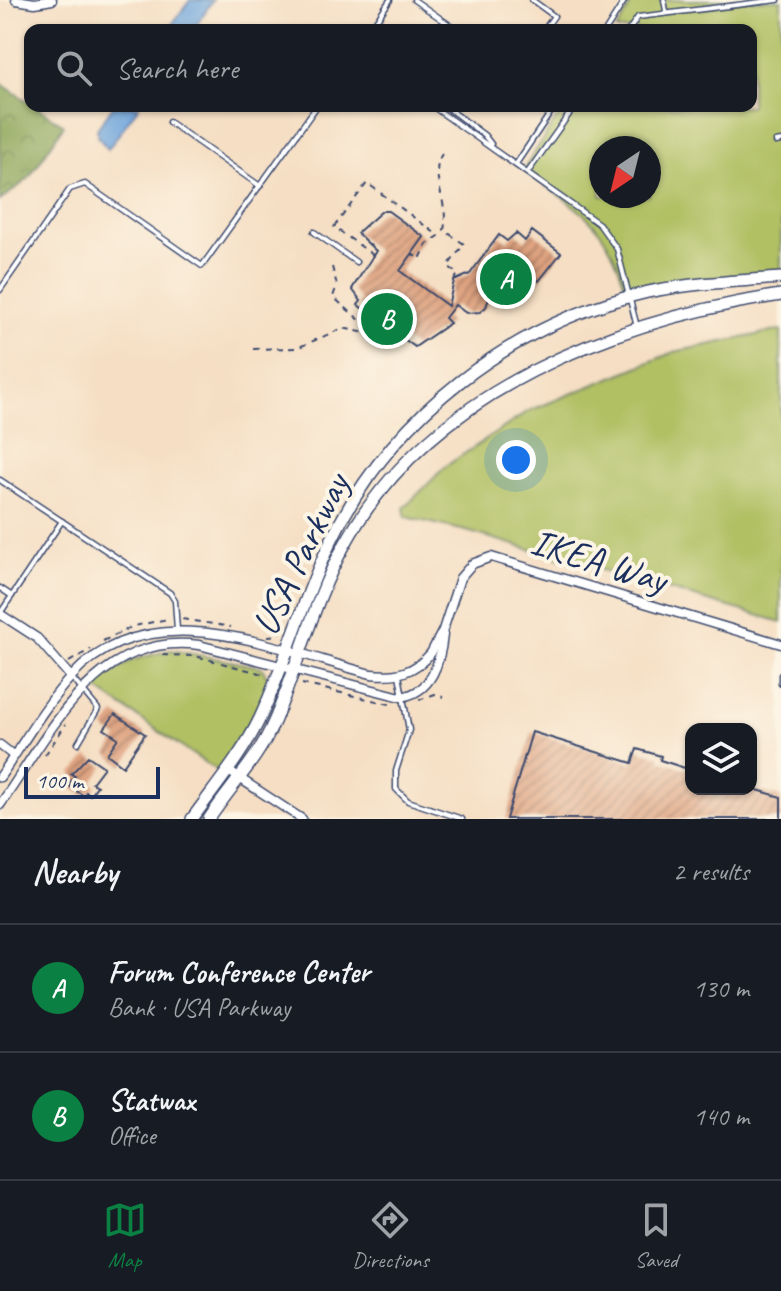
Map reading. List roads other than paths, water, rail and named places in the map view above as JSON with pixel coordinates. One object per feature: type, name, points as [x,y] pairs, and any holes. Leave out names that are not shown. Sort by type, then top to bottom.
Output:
[{"type":"street","points":[[16,0],[35,3],[52,0]]},
{"type":"street","name":"USA Parkway","points":[[192,819],[259,720],[316,573],[343,517],[379,463],[414,423],[453,387],[503,351],[562,321],[630,298],[691,285],[781,278]]},
{"type":"street","name":"USA Parkway","points":[[209,819],[268,734],[344,545],[376,496],[414,454],[459,415],[555,362],[638,329],[712,308],[781,295]]},
{"type":"street","name":"IKEA Way","points":[[399,675],[423,662],[443,630],[460,578],[472,564],[491,557],[781,644]]},
{"type":"street","points":[[0,614],[37,638],[71,677]]},
{"type":"street","points":[[0,777],[71,677],[120,643],[145,634],[177,630],[206,632],[371,674],[399,675]]},
{"type":"street","name":"IKEA Way","points":[[404,696],[412,695],[429,681],[442,647],[443,630]]},
{"type":"street","points":[[0,805],[32,765],[81,689],[119,659],[142,648],[165,644],[199,645],[404,696]]},
{"type":"street","points":[[0,745],[14,756]]},
{"type":"street","points":[[227,770],[302,819]]},
{"type":"lane","points":[[374,24],[390,0]]},
{"type":"lane","points":[[414,0],[448,24]]},
{"type":"lane","points":[[532,0],[554,16],[548,24]]},
{"type":"lane","points":[[610,24],[625,0]]},
{"type":"lane","points":[[664,0],[666,11]]},
{"type":"lane","points":[[633,24],[638,17],[666,11],[730,2],[778,0]]},
{"type":"lane","points":[[0,290],[70,189],[77,184],[85,184],[202,266],[312,112]]},
{"type":"lane","points":[[440,112],[579,208],[610,236],[617,249],[638,329]]},
{"type":"lane","points":[[453,112],[484,135],[492,146]]},
{"type":"lane","points":[[516,164],[551,112]]},
{"type":"lane","points":[[528,172],[571,112]]},
{"type":"lane","points":[[169,122],[260,186]]},
{"type":"lane","points":[[314,232],[356,262]]},
{"type":"lane","points":[[0,480],[170,593],[175,601],[177,630]]},
{"type":"lane","points":[[0,614],[62,521]]},
{"type":"lane","points":[[0,588],[12,596]]},
{"type":"lane","points":[[399,675],[409,730],[396,771],[396,789],[408,801],[462,819]]},
{"type":"lane","points":[[781,675],[781,683]]},
{"type":"lane","points":[[71,677],[97,706],[98,713],[78,743]]},
{"type":"lane","points":[[14,756],[32,765]]},
{"type":"water","points":[[190,0],[213,0],[197,24],[172,24]]},
{"type":"water","points":[[109,112],[135,112],[108,149],[98,137],[97,129]]},
{"type":"place","name":"Forum Conference Center","points":[[506,279]]},
{"type":"place","name":"Statwax","points":[[387,319]]}]
